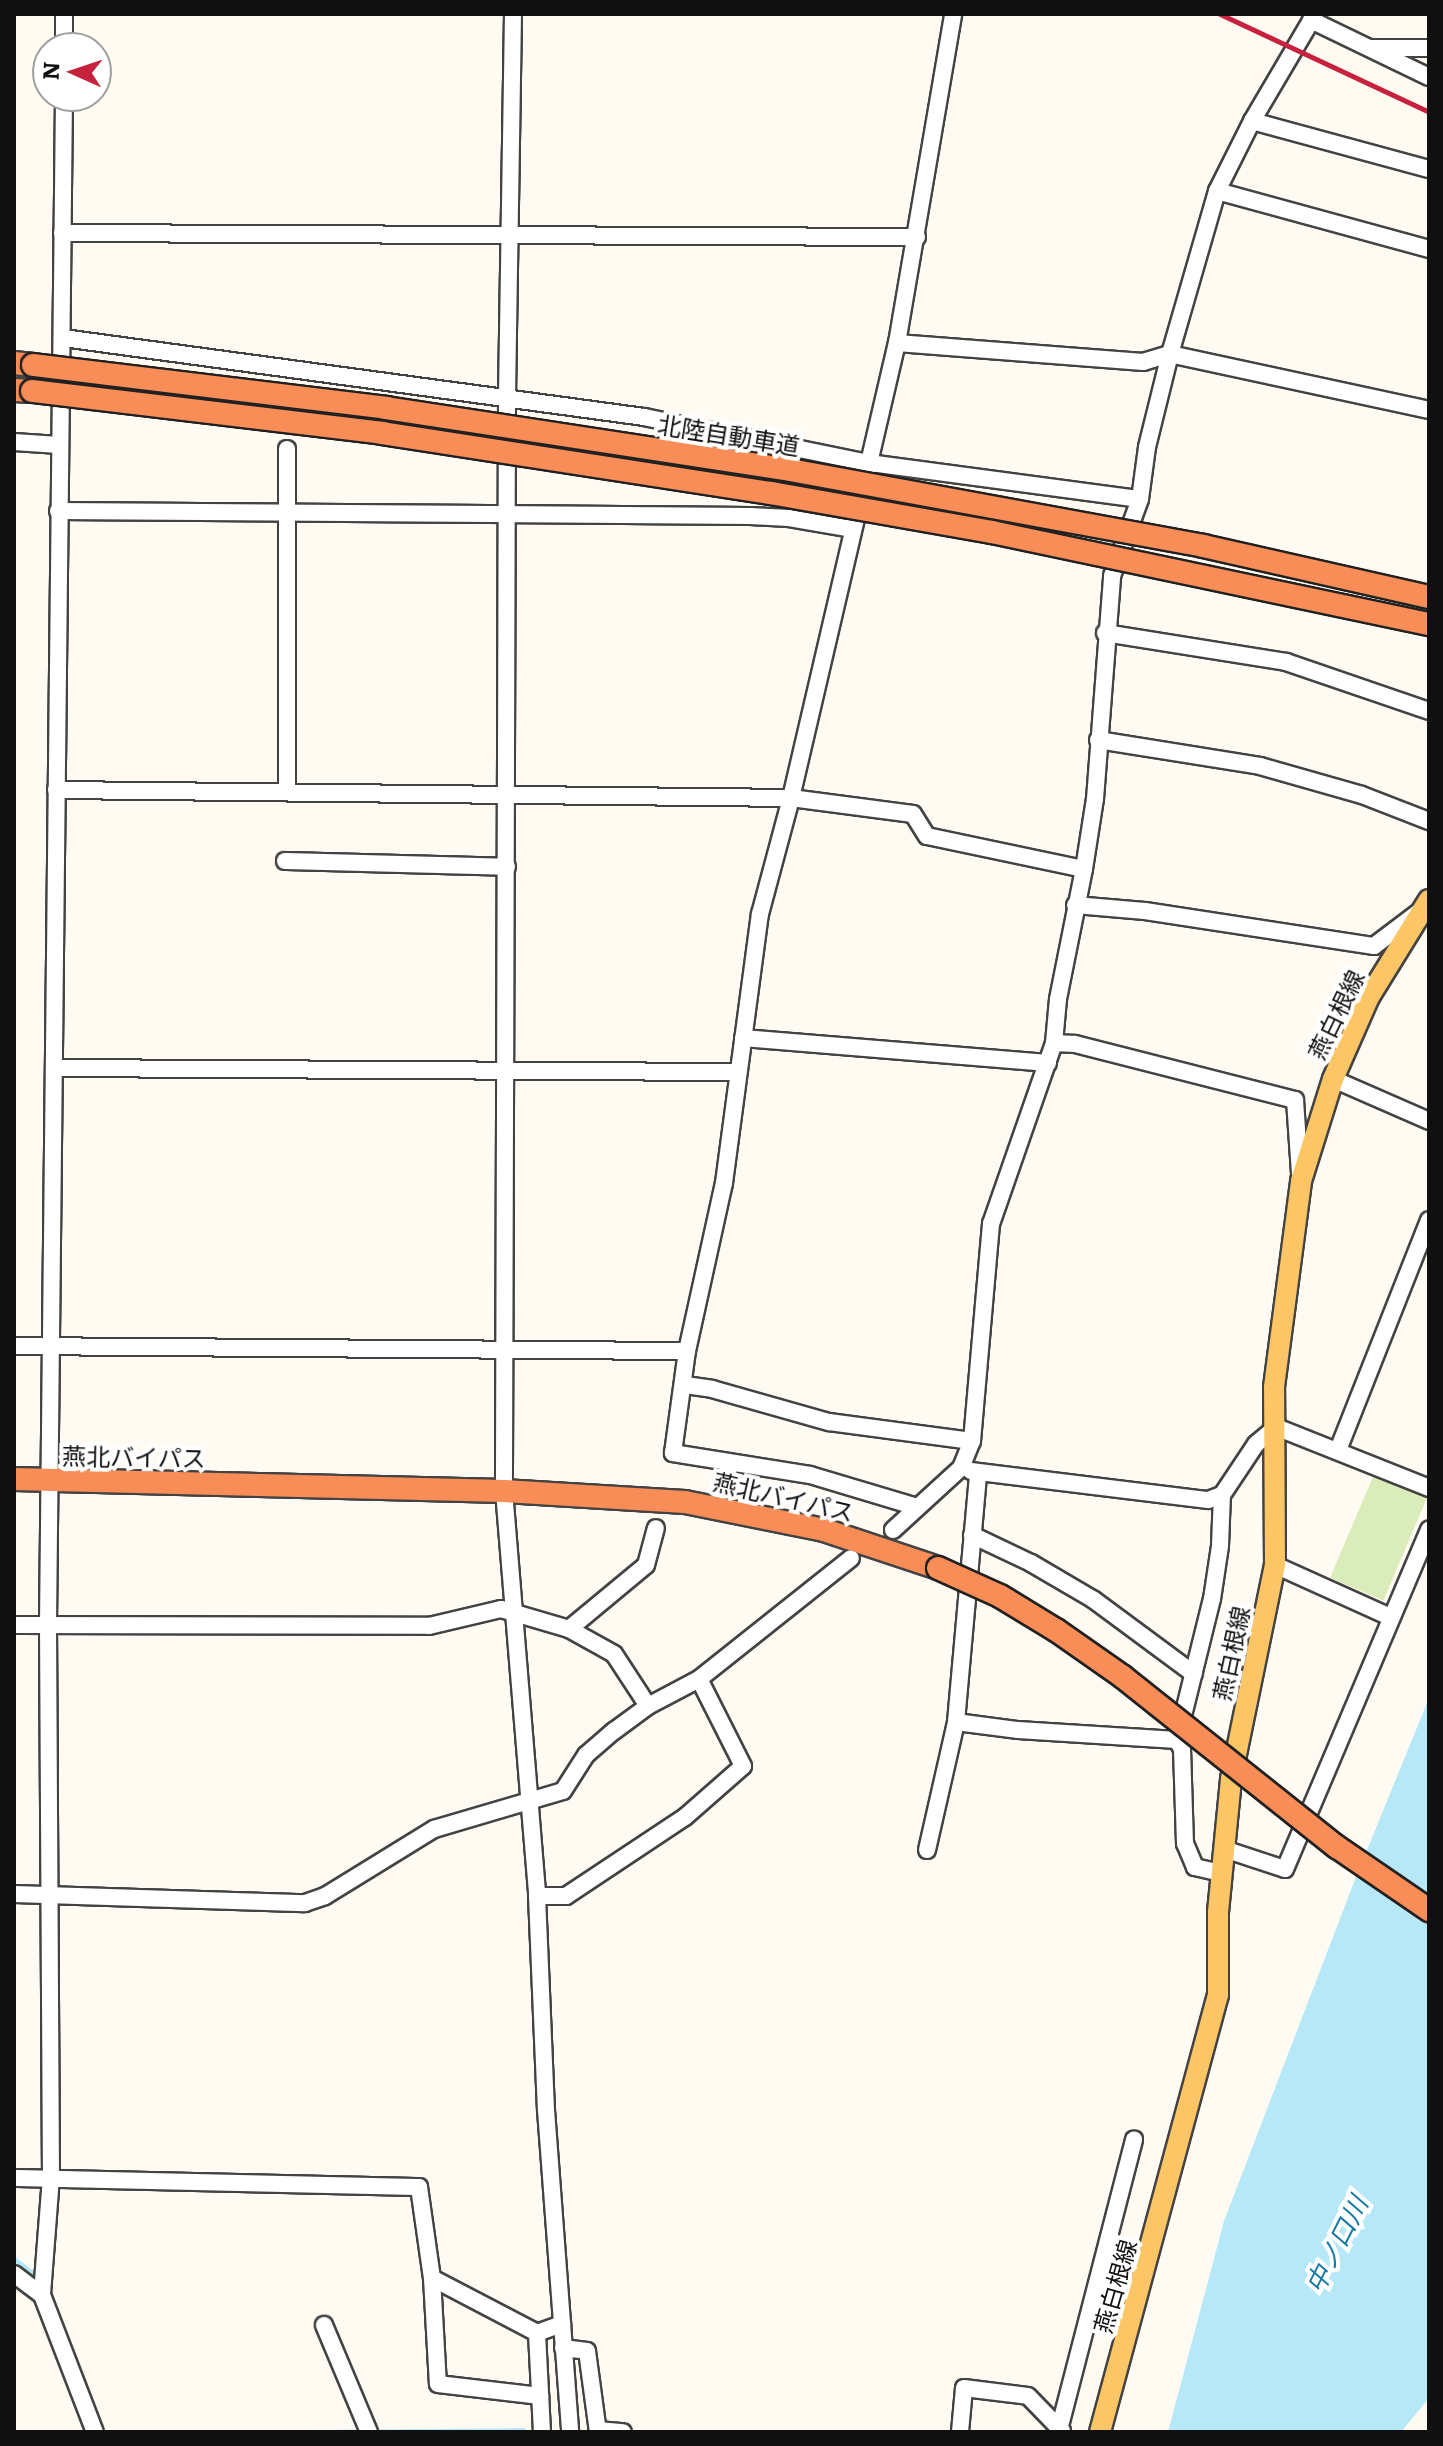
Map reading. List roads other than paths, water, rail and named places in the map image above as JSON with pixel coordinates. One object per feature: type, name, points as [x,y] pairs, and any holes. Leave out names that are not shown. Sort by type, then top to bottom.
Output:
[{"type":"highway","name":"北陸自動車道","points":[[24,364],[386,408],[779,468],[1187,543],[1429,597]]},
{"type":"highway","points":[[23,390],[382,433],[771,493],[1007,535],[1429,624]]},
{"type":"highway","name":"燕北バイパス","points":[[14,1479],[504,1491],[641,1498],[729,1508],[864,1541],[938,1568],[1000,1596],[1067,1637],[1123,1677],[1337,1847],[1429,1910]]},
{"type":"main road","name":"燕白根線","points":[[1100,2432],[1218,1995],[1221,1873],[1231,1779],[1275,1565],[1274,1387],[1301,1181],[1333,1079],[1369,997],[1426,904]]},
{"type":"street","points":[[513,14],[512,236],[507,398],[504,1491],[537,1896],[546,2110],[570,2432]]},
{"type":"street","points":[[917,1507],[810,1475],[673,1453],[685,1385],[687,1351],[724,1183],[760,914],[791,798],[897,343],[953,14]]},
{"type":"street","points":[[927,1850],[956,1722],[972,1535],[972,1441],[991,1224],[1054,1043],[1058,999],[1095,799],[1105,633],[1112,576],[1140,499],[1147,447],[1170,354],[1217,191],[1252,121],[1313,17],[1429,77]]},
{"type":"street","points":[[1369,48],[1429,48]]},
{"type":"street","points":[[64,112],[48,1625],[51,2177],[42,2295],[95,2432]]},
{"type":"street","points":[[1252,121],[1429,169]]},
{"type":"street","points":[[1217,191],[1429,249]]},
{"type":"street","points":[[62,233],[917,237]]},
{"type":"street","points":[[63,338],[644,417],[869,463],[1140,499]]},
{"type":"street","points":[[897,343],[1143,362],[1170,354],[1429,410]]},
{"type":"street","points":[[14,442],[59,445]]},
{"type":"street","points":[[287,449],[287,791]]},
{"type":"street","points":[[58,511],[750,516],[789,518],[853,529]]},
{"type":"street","points":[[1105,633],[1286,662],[1429,711]]},
{"type":"street","points":[[1098,740],[1128,742],[1260,766],[1362,795],[1429,821]]},
{"type":"street","points":[[56,790],[791,798],[913,814],[927,836],[1084,869]]},
{"type":"street","points":[[285,861],[507,867]]},
{"type":"street","points":[[1075,905],[1145,911],[1374,946],[1426,904]]},
{"type":"street","points":[[743,1038],[1048,1063]]},
{"type":"street","points":[[1054,1043],[1075,1044],[1295,1100],[1301,1181]]},
{"type":"street","points":[[54,1068],[738,1072]]},
{"type":"street","points":[[1333,1079],[1429,1121]]},
{"type":"street","points":[[1338,1450],[1429,1220]]},
{"type":"street","points":[[14,1346],[504,1347],[687,1351]]},
{"type":"street","points":[[685,1385],[712,1389],[829,1422],[972,1441]]},
{"type":"street","points":[[1221,1873],[1195,1867],[1185,1844],[1182,1749],[1177,1740],[1218,1560],[1222,1495],[1256,1444],[1276,1427],[1429,1488]]},
{"type":"street","points":[[893,1530],[917,1507],[970,1471],[1208,1500],[1222,1495]]},
{"type":"street","points":[[569,1629],[646,1565],[656,1528]]},
{"type":"street","points":[[1224,1849],[1285,1869],[1429,1529]]},
{"type":"street","points":[[972,1535],[1031,1563],[1094,1600],[1194,1674]]},
{"type":"street","points":[[14,1894],[305,1903],[325,1896],[434,1829],[563,1791],[586,1755],[648,1706],[699,1679],[851,1558]]},
{"type":"street","points":[[1275,1565],[1390,1617]]},
{"type":"street","points":[[14,1625],[429,1626],[491,1610],[514,1613],[569,1629],[614,1654],[630,1674],[648,1706]]},
{"type":"street","points":[[537,1896],[566,1896],[685,1817],[743,1766],[699,1679]]},
{"type":"street","points":[[956,1722],[1018,1730],[1177,1740]]},
{"type":"street","points":[[1061,2429],[1134,2139]]},
{"type":"street","points":[[14,2178],[419,2187],[432,2278],[438,2384],[540,2396]]},
{"type":"street","points":[[14,2274],[42,2295]]},
{"type":"street","points":[[432,2278],[537,2333],[562,2324]]},
{"type":"street","points":[[324,2325],[369,2432]]},
{"type":"street","points":[[537,2333],[542,2432]]},
{"type":"street","points":[[563,2348],[587,2351],[598,2431],[623,2432]]},
{"type":"street","points":[[960,2432],[964,2388],[1028,2396],[1061,2429]]},
{"type":"water","name":"中ノ口川","points":[[1429,1698],[1429,2398],[1401,2432],[1168,2432],[1224,2221],[1356,1877]]},
{"type":"waterway","points":[[14,2259],[34,2274]]},
{"type":"waterway","points":[[304,2432],[523,2430]]},
{"type":"railway","points":[[1220,14],[1429,112]]}]
